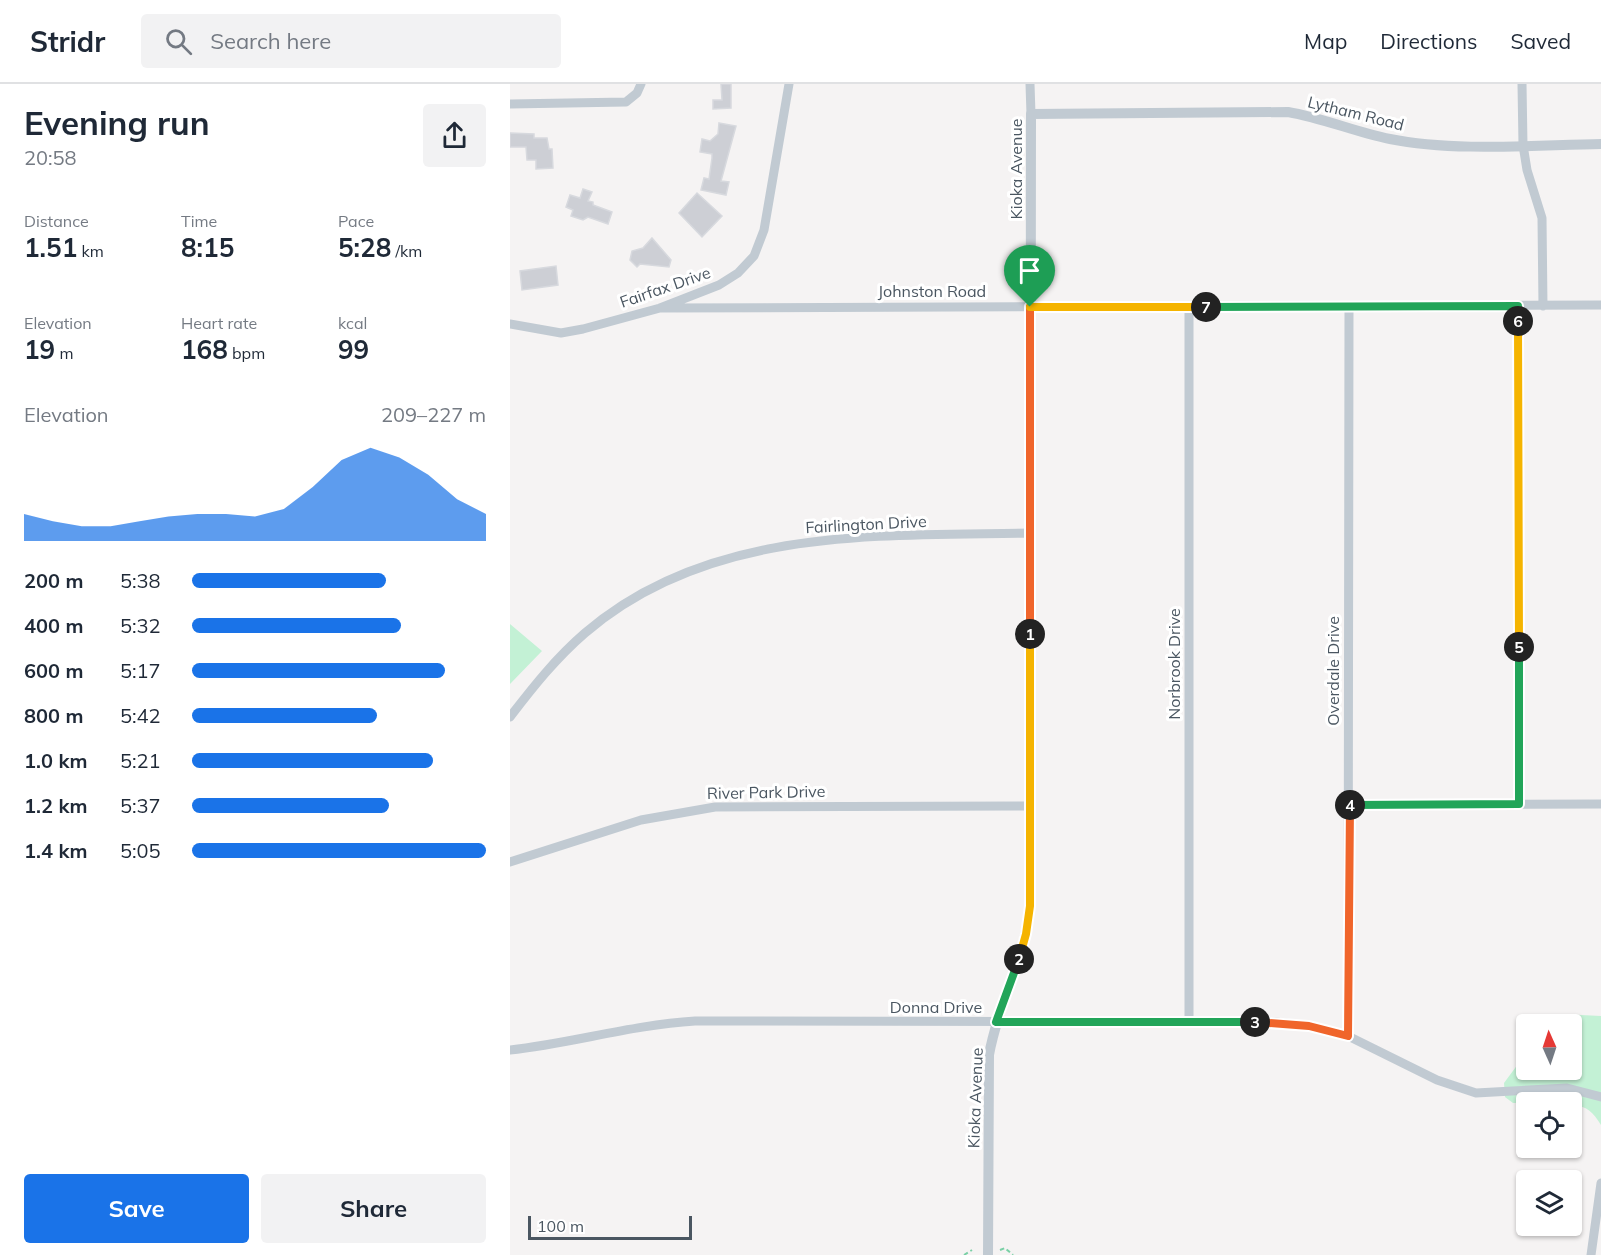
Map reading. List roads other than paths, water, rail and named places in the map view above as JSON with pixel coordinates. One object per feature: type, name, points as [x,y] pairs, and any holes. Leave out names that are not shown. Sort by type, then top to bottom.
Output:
[{"type":"street","points":[[510,104],[613,103],[632,98],[641,84]]},
{"type":"street","name":"Fairfax Drive","points":[[510,324],[561,333],[660,308],[725,281],[754,256],[764,230],[789,84]]},
{"type":"street","name":"Kioka Avenue","points":[[988,1255],[989,1055],[996,1022],[1023,948],[1029,919],[1030,84]]},
{"type":"street","points":[[1522,84],[1523,145],[1527,170],[1542,218],[1543,306]]},
{"type":"street","name":"Lytham Road","points":[[1031,114],[1288,112],[1401,141],[1523,145],[1601,144]]},
{"type":"street","name":"Johnston Road","points":[[660,308],[1601,305]]},
{"type":"street","points":[[1518,306],[1519,804]]},
{"type":"street","name":"Norbrook Drive","points":[[1189,307],[1189,1021]]},
{"type":"street","name":"Overdale Drive","points":[[1348,307],[1348,1036]]},
{"type":"street","name":"Fairlington Drive","points":[[510,717],[552,664],[587,632],[639,596],[696,569],[765,548],[811,540],[1031,533]]},
{"type":"street","points":[[1348,805],[1601,804]]},
{"type":"street","name":"River Park Drive","points":[[510,862],[641,820],[715,807],[1029,806]]},
{"type":"street","name":"Donna Drive","points":[[510,1050],[540,1047],[626,1028],[695,1021],[1276,1022],[1309,1026],[1348,1036],[1437,1080],[1476,1093],[1567,1088],[1601,1097]]},
{"type":"street","points":[[1591,1255],[1601,1183]]}]
